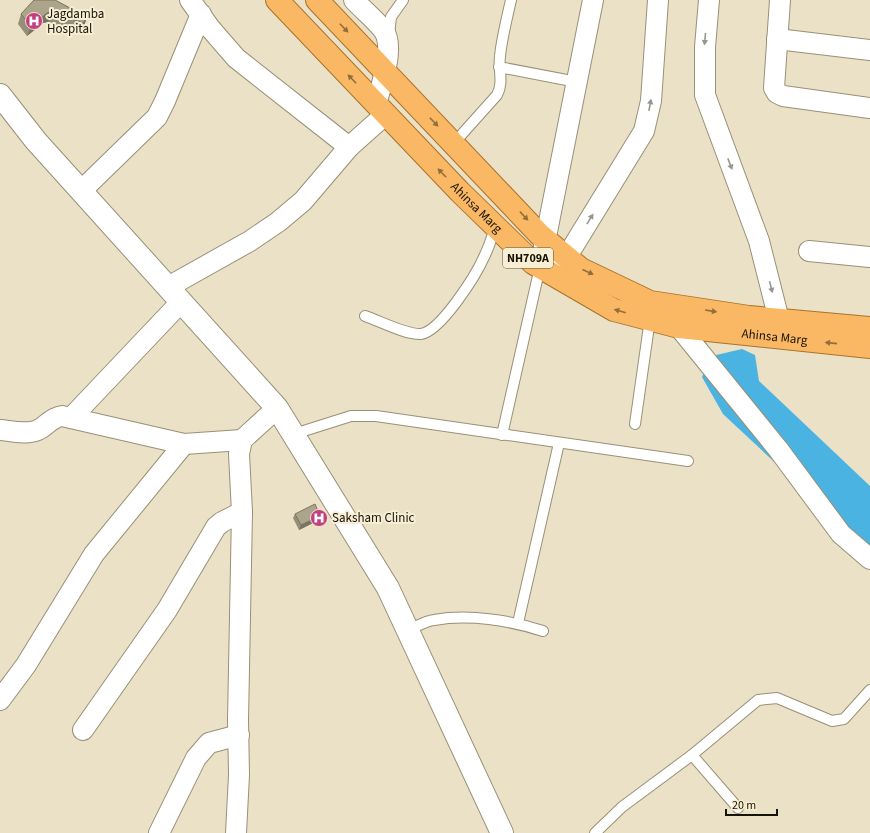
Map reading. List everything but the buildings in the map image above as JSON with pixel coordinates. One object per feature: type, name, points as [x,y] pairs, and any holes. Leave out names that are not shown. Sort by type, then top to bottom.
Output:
[{"type":"highway","name":"Ahinsa Marg","points":[[277,0],[495,228],[533,263],[548,272],[614,310],[679,327],[870,347]]},
{"type":"highway","name":"Ahinsa Marg","points":[[317,0],[546,240],[582,269],[650,302],[779,320],[870,328]]},
{"type":"street","points":[[71,418],[175,294],[278,222],[303,201],[381,109],[388,41],[384,32],[354,0]]},
{"type":"street","points":[[548,272],[546,240],[593,0]]},
{"type":"street","points":[[548,272],[566,257],[644,131],[651,101],[658,0]]},
{"type":"street","points":[[709,0],[705,46],[705,95],[759,241],[779,320]]},
{"type":"street","points":[[780,0],[774,88],[777,93],[784,96],[870,108]]},
{"type":"street","points":[[195,7],[210,28],[236,58],[349,147]]},
{"type":"street","points":[[81,191],[157,117],[165,101],[195,7]]},
{"type":"street","points":[[777,39],[870,50]]},
{"type":"street","points":[[0,95],[36,141],[277,408],[388,588],[502,833]]},
{"type":"street","points":[[809,251],[870,257]]},
{"type":"street","points":[[679,327],[778,449],[841,534],[870,559]]},
{"type":"street","points":[[236,833],[242,512],[238,454],[242,440],[277,408]]},
{"type":"street","points":[[0,430],[29,432],[38,430],[53,418],[62,416],[184,444],[242,440]]},
{"type":"street","points":[[0,700],[26,665],[94,554],[184,444]]},
{"type":"street","points":[[83,730],[167,610],[216,527],[222,522],[242,512]]},
{"type":"street","points":[[159,833],[196,758],[209,743],[239,735]]},
{"type":"lane","points":[[388,41],[391,17],[403,0]]},
{"type":"lane","points":[[454,143],[497,96],[502,82],[499,67],[502,37],[511,0]]},
{"type":"lane","points":[[499,67],[577,82]]},
{"type":"lane","points":[[365,316],[412,334],[429,331],[439,323],[475,274],[484,257],[495,228]]},
{"type":"lane","points":[[502,435],[548,272]]},
{"type":"lane","points":[[635,424],[650,319]]},
{"type":"lane","points":[[294,434],[351,416],[376,416],[502,435],[688,460]]},
{"type":"lane","points":[[518,623],[559,443]]},
{"type":"lane","points":[[408,630],[433,620],[472,619],[518,623],[544,631]]},
{"type":"lane","points":[[595,833],[622,807],[692,755],[758,700],[777,698],[832,721],[839,721],[844,719],[870,690]]},
{"type":"lane","points":[[692,755],[738,808]]},
{"type":"water","points":[[742,349],[755,355],[759,381],[870,486],[870,548],[832,516],[723,414],[702,377],[712,356]]},
{"type":"place","name":"Jagdamba Hospital","points":[[34,21]]},
{"type":"place","name":"Saksham Clinic","points":[[319,518]]}]
